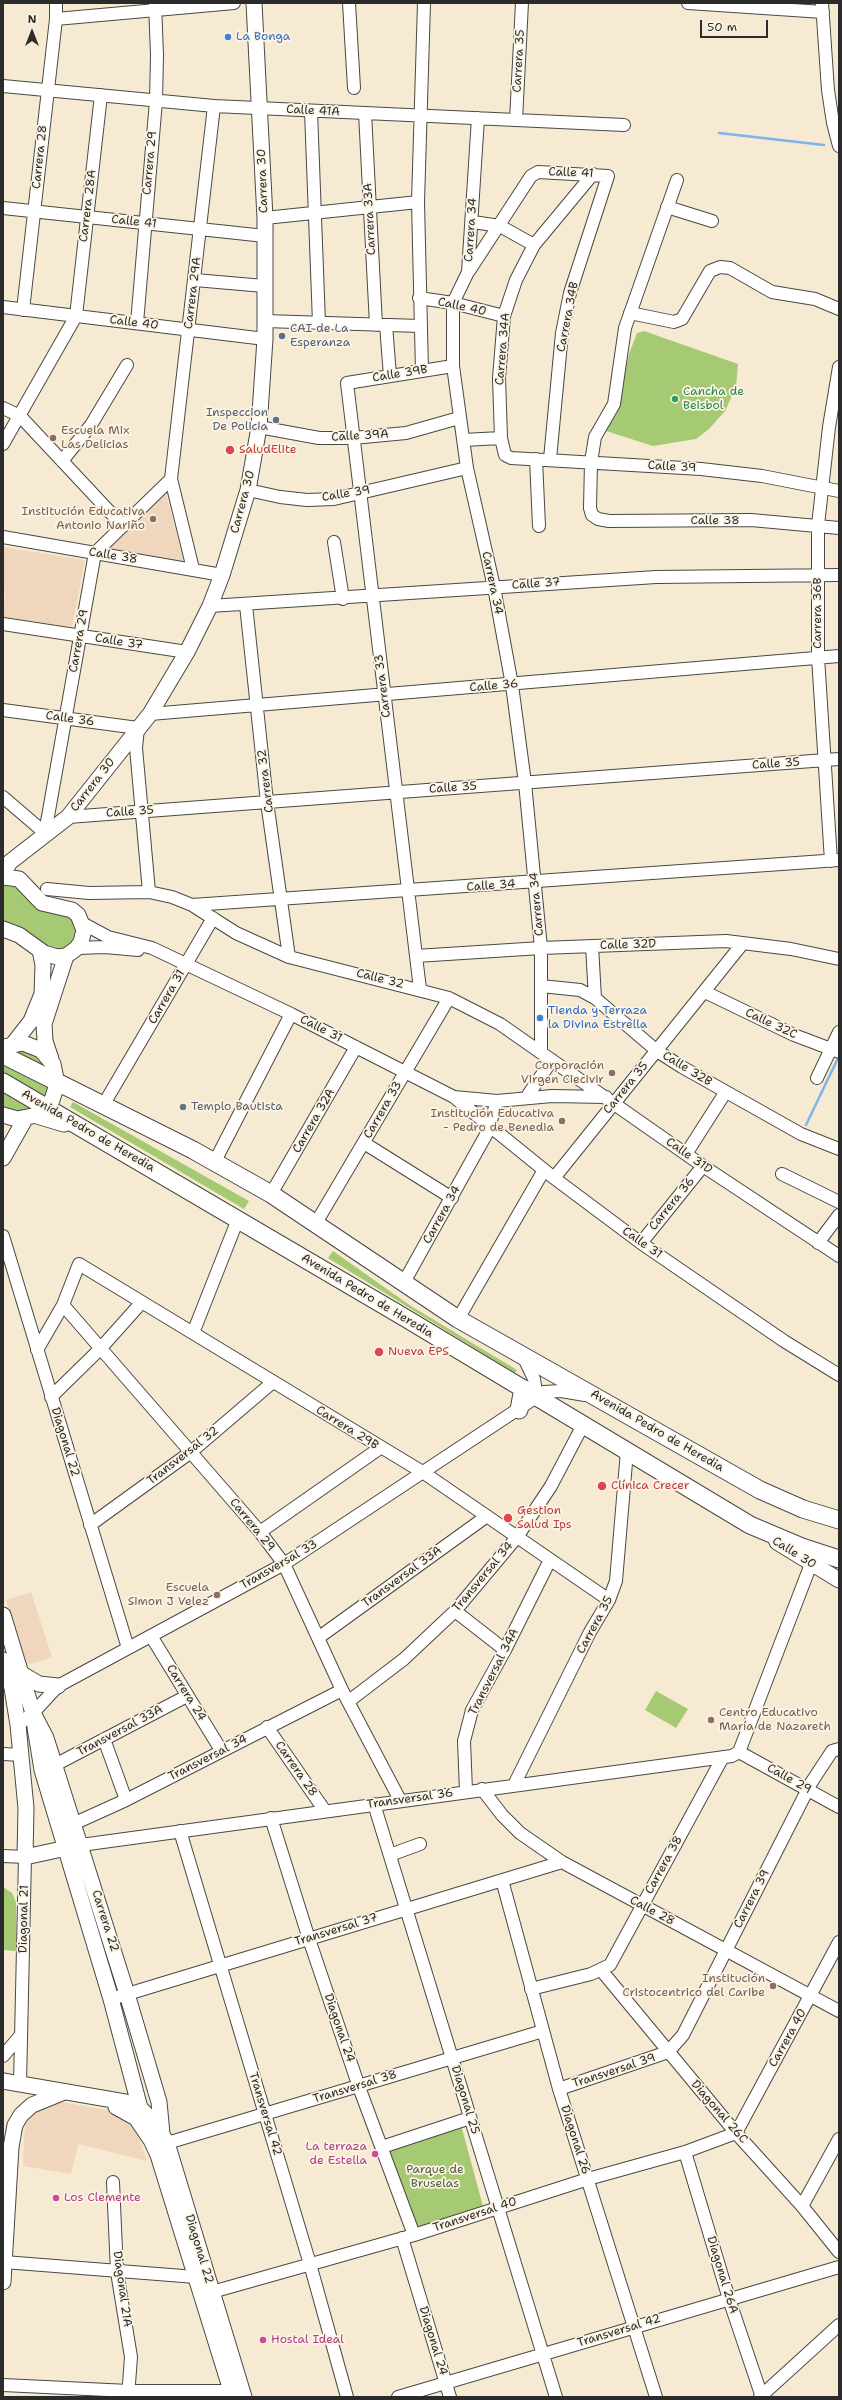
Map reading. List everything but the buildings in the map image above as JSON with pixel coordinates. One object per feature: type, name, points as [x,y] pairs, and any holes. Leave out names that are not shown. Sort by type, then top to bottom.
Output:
[{"type":"highway","name":"Avenida Pedro de Heredia","points":[[5,1048],[56,1073],[271,1194],[316,1223],[403,1284],[458,1318],[760,1490],[803,1509],[839,1520]]},
{"type":"highway","points":[[56,1073],[146,1116],[193,1150]]},
{"type":"highway","name":"Avenida Pedro de Heredia","points":[[3,1082],[37,1113],[84,1128],[523,1388],[537,1398],[750,1525],[802,1547],[839,1559]]},
{"type":"highway","points":[[519,1410],[523,1388]]},
{"type":"main road","name":"Carrera 30","points":[[4,877],[7,866],[46,833],[68,817],[150,714],[187,652],[210,606],[222,575],[248,490],[259,428],[265,339],[265,218],[254,3]]},
{"type":"main road","points":[[3,1158],[37,1113],[56,1073],[45,1041],[44,1024],[72,952],[83,936],[82,923],[72,910],[42,903],[18,879],[4,877]]},
{"type":"main road","points":[[3,929],[19,935],[50,956],[72,952]]},
{"type":"main road","points":[[5,1048],[31,1021],[42,994],[43,964],[40,950]]},
{"type":"main road","points":[[5,1048],[32,1045],[44,1053],[56,1073]]},
{"type":"main road","points":[[3,1115],[17,1119],[37,1113]]},
{"type":"main road","name":"Calle 30","points":[[750,1525],[839,1580]]},
{"type":"main road","name":"Carrera 22","points":[[4,1622],[22,1674],[33,1713],[46,1738],[48,1768],[66,1848],[111,1999],[140,2108]]},
{"type":"main road","points":[[3,1660],[12,1688],[22,1755],[48,1768]]},
{"type":"main road","points":[[22,1674],[39,1684],[58,1686]]},
{"type":"main road","name":"Diagonal 21","points":[[22,1755],[26,1808],[25,1857]]},
{"type":"main road","name":"Carrera 22","points":[[48,1768],[58,1780],[81,1845],[128,1994],[159,2102],[162,2144]]},
{"type":"main road","points":[[25,1857],[81,1845]]},
{"type":"main road","points":[[3,2081],[67,2091],[99,2099],[125,2102],[140,2108]]},
{"type":"main road","points":[[3,2282],[10,2147],[15,2125],[21,2115],[41,2100],[67,2091]]},
{"type":"main road","points":[[99,2099],[136,2118],[152,2142],[162,2144]]},
{"type":"main road","name":"Diagonal 22","points":[[140,2108],[162,2144],[188,2233],[212,2292],[237,2394]]},
{"type":"main road","points":[[3,2128],[10,2147]]},
{"type":"main road","name":"Diagonal 22","points":[[188,2233],[196,2277],[237,2394]]},
{"type":"street","name":"Carrera 28","points":[[23,310],[56,19],[56,3]]},
{"type":"street","points":[[56,19],[155,6],[234,3]]},
{"type":"street","points":[[349,3],[354,88]]},
{"type":"street","points":[[422,371],[419,298],[418,202],[419,116],[424,3]]},
{"type":"street","name":"Carrera 35","points":[[516,120],[522,3]]},
{"type":"street","points":[[688,3],[823,8],[826,65],[833,123],[839,146]]},
{"type":"street","name":"Carrera 29","points":[[137,323],[156,101],[157,55],[155,6]]},
{"type":"street","name":"Calle 41A","points":[[3,86],[214,106],[624,125]]},
{"type":"street","name":"Carrera 28A","points":[[76,316],[101,95]]},
{"type":"street","name":"Carrera 29A","points":[[171,479],[214,106]]},
{"type":"street","points":[[311,111],[319,323]]},
{"type":"street","name":"Carrera 33A","points":[[365,113],[370,207],[381,325],[390,376]]},
{"type":"street","name":"Carrera 34","points":[[478,118],[473,222],[468,272],[453,303],[453,366],[467,468],[494,587],[512,685],[525,783],[540,948],[541,1052]]},
{"type":"street","name":"Calle 41","points":[[500,226],[531,176],[538,172],[606,175],[608,179]]},
{"type":"street","name":"Carrera 34A","points":[[505,455],[501,438],[499,378],[504,316],[516,280],[534,246],[592,174]]},
{"type":"street","name":"Carrera 34B","points":[[550,459],[562,333],[570,293],[608,179]]},
{"type":"street","points":[[592,462],[596,437],[614,404],[625,328],[677,180]]},
{"type":"street","points":[[265,218],[418,202]]},
{"type":"street","points":[[667,207],[712,221]]},
{"type":"street","name":"Calle 41","points":[[3,208],[265,236]]},
{"type":"street","points":[[473,222],[500,226],[534,246]]},
{"type":"street","points":[[468,272],[500,226]]},
{"type":"street","points":[[630,313],[674,322],[682,319],[710,271],[720,267],[730,268],[772,292],[816,300],[839,309]]},
{"type":"street","points":[[195,280],[264,286]]},
{"type":"street","name":"Calle 40","points":[[419,298],[453,303],[504,316]]},
{"type":"street","name":"Calle 40","points":[[3,308],[265,339]]},
{"type":"street","points":[[3,444],[76,316]]},
{"type":"street","points":[[265,321],[420,326]]},
{"type":"street","points":[[62,461],[91,425],[127,365]]},
{"type":"street","name":"Calle 39B","points":[[347,383],[453,366]]},
{"type":"street","name":"Carrera 36B","points":[[835,861],[824,760],[818,657],[817,574],[818,525],[821,487],[839,367]]},
{"type":"street","name":"Carrera 33","points":[[347,383],[420,989]]},
{"type":"street","points":[[3,408],[20,416],[123,526]]},
{"type":"street","name":"Calle 39A","points":[[259,428],[319,438],[353,438],[406,433],[459,418]]},
{"type":"street","points":[[463,440],[501,438]]},
{"type":"street","name":"Calle 39","points":[[505,455],[511,458],[550,459],[701,469],[762,476],[839,491]]},
{"type":"street","points":[[536,459],[539,526]]},
{"type":"street","name":"Calle 38","points":[[592,462],[590,508],[592,515],[598,519],[609,521],[751,520],[839,528]]},
{"type":"street","name":"Calle 39","points":[[248,490],[280,497],[307,500],[334,498],[360,494],[467,468]]},
{"type":"street","points":[[95,553],[171,479]]},
{"type":"street","points":[[171,479],[193,569]]},
{"type":"street","name":"Calle 38","points":[[3,537],[222,575]]},
{"type":"street","points":[[334,542],[343,599]]},
{"type":"street","name":"Carrera 29","points":[[46,833],[95,553]]},
{"type":"street","name":"Calle 37","points":[[210,606],[343,599],[494,587],[656,577],[817,574],[839,575]]},
{"type":"street","name":"Carrera 32","points":[[246,605],[267,802],[289,957]]},
{"type":"street","name":"Calle 37","points":[[3,624],[187,652]]},
{"type":"street","name":"Calle 36","points":[[150,714],[512,685],[839,656]]},
{"type":"street","name":"Calle 36","points":[[3,710],[138,728]]},
{"type":"street","points":[[138,728],[136,748],[149,892]]},
{"type":"street","name":"Calle 35","points":[[68,817],[839,759]]},
{"type":"street","points":[[3,797],[46,833]]},
{"type":"street","name":"Calle 34","points":[[192,905],[535,883],[835,861]]},
{"type":"street","points":[[47,889],[88,893],[149,892],[172,897],[192,905],[213,918]]},
{"type":"street","name":"Calle 32","points":[[213,918],[236,933],[289,957],[420,989],[449,998],[500,1024],[541,1052]]},
{"type":"street","name":"Carrera 31","points":[[108,1097],[213,918]]},
{"type":"street","name":"Calle 31","points":[[82,923],[108,937],[152,948],[291,1014],[404,1073],[454,1097],[554,1178],[641,1243],[784,1341],[839,1375]]},
{"type":"street","name":"Calle 32D","points":[[416,956],[540,948],[726,942],[791,949],[839,959]]},
{"type":"street","name":"Carrera 35","points":[[554,1178],[610,1100],[657,1051],[743,943]]},
{"type":"street","points":[[592,946],[595,998]]},
{"type":"street","name":"Calle 31","points":[[72,952],[105,947],[133,949],[161,955],[186,964]]},
{"type":"street","name":"Calle 32B","points":[[541,986],[580,990],[595,998],[657,1051],[726,1093],[800,1134],[839,1149]]},
{"type":"street","name":"Calle 32C","points":[[705,992],[794,1035],[836,1051]]},
{"type":"street","name":"Carrera 33","points":[[316,1223],[449,998]]},
{"type":"street","points":[[214,1162],[291,1014]]},
{"type":"street","points":[[817,1078],[836,1051],[839,1032]]},
{"type":"street","name":"Carrera 32A","points":[[271,1194],[356,1047]]},
{"type":"street","name":"Calle 31D","points":[[541,1052],[702,1166],[839,1256]]},
{"type":"street","points":[[526,1098],[552,1060]]},
{"type":"street","points":[[686,1154],[726,1093]]},
{"type":"street","name":"Calle 31","points":[[454,1097],[497,1101],[577,1096],[610,1100]]},
{"type":"street","name":"Carrera 34","points":[[403,1284],[452,1198],[489,1126],[497,1101]]},
{"type":"street","points":[[364,1143],[452,1198]]},
{"type":"street","name":"Carrera 36","points":[[641,1243],[702,1166]]},
{"type":"street","points":[[458,1318],[544,1170]]},
{"type":"street","points":[[782,1174],[839,1202]]},
{"type":"street","points":[[818,1243],[839,1215]]},
{"type":"street","points":[[193,1334],[238,1219]]},
{"type":"street","name":"Diagonal 22","points":[[3,1236],[128,1648]]},
{"type":"street","name":"Carrera 29B","points":[[63,1305],[79,1264],[380,1448],[424,1473],[609,1600]]},
{"type":"street","points":[[51,1397],[100,1349],[142,1302]]},
{"type":"street","points":[[37,1350],[63,1305]]},
{"type":"street","name":"Carrera 29","points":[[63,1305],[260,1532],[284,1564],[342,1690],[400,1800]]},
{"type":"street","points":[[522,1355],[532,1374],[537,1398]]},
{"type":"street","name":"Transversal 32","points":[[90,1525],[191,1452],[273,1382]]},
{"type":"street","name":"Transversal 33","points":[[18,1725],[33,1713],[58,1686],[284,1564],[424,1473],[544,1392],[575,1392],[606,1401]]},
{"type":"street","name":"Transversal 34","points":[[349,1701],[404,1659],[455,1611],[517,1537],[551,1486],[583,1425]]},
{"type":"street","points":[[260,1532],[380,1448]]},
{"type":"street","name":"Carrera 35","points":[[514,1784],[590,1632],[609,1600],[616,1581],[619,1563],[627,1451]]},
{"type":"street","name":"Transversal 33A","points":[[318,1638],[486,1516]]},
{"type":"street","name":"Transversal 34A","points":[[466,1791],[464,1741],[472,1710],[506,1650],[550,1560]]},
{"type":"street","points":[[739,1752],[812,1564]]},
{"type":"street","points":[[455,1611],[506,1650]]},
{"type":"street","name":"Carrera 24","points":[[151,1636],[221,1750]]},
{"type":"street","name":"Transversal 34","points":[[73,1824],[126,1800],[221,1750],[342,1690]]},
{"type":"street","name":"Transversal 33A","points":[[48,1768],[187,1696]]},
{"type":"street","name":"Carrera 28","points":[[267,1727],[325,1811]]},
{"type":"street","points":[[104,1739],[126,1800]]},
{"type":"street","name":"Carrera 39","points":[[668,2052],[682,2036],[808,1790],[832,1752],[839,1749]]},
{"type":"street","name":"Transversal 36","points":[[81,1845],[514,1784],[723,1757],[739,1752]]},
{"type":"street","name":"Calle 29","points":[[739,1752],[839,1807]]},
{"type":"street","points":[[3,1754],[22,1755]]},
{"type":"street","name":"Carrera 38","points":[[601,1970],[610,1965],[723,1757]]},
{"type":"street","name":"Calle 28","points":[[482,1789],[502,1815],[520,1833],[562,1862],[839,2011]]},
{"type":"street","name":"Diagonal 25","points":[[374,1804],[556,2397]]},
{"type":"street","name":"Diagonal 24","points":[[271,1818],[309,1939],[359,2087],[382,2147],[408,2237],[450,2397]]},
{"type":"street","name":"Transversal 42","points":[[180,1831],[310,2264],[347,2397]]},
{"type":"street","points":[[390,1855],[420,1844]]},
{"type":"street","points":[[3,1856],[25,1857]]},
{"type":"street","name":"Diagonal 21","points":[[20,2084],[25,1857]]},
{"type":"street","name":"Transversal 37","points":[[111,1999],[562,1862]]},
{"type":"street","name":"Diagonal 26","points":[[502,1880],[559,2089],[635,2326],[656,2397]]},
{"type":"street","name":"Carrera 40","points":[[736,2133],[839,1942]]},
{"type":"street","points":[[531,1989],[601,1970]]},
{"type":"street","name":"Diagonal 26C","points":[[601,1970],[736,2133],[802,2206],[839,2252]]},
{"type":"street","name":"Transversal 38","points":[[162,2144],[359,2087],[452,2057],[543,2031]]},
{"type":"street","points":[[3,2056],[21,2036]]},
{"type":"street","name":"Transversal 39","points":[[559,2089],[668,2052]]},
{"type":"street","points":[[382,2147],[470,2118]]},
{"type":"street","name":"Transversal 40","points":[[212,2292],[408,2237],[588,2179],[685,2152],[736,2133]]},
{"type":"street","points":[[802,2206],[839,2139]]},
{"type":"street","name":"Diagonal 26A","points":[[685,2152],[729,2299],[761,2397]]},
{"type":"street","name":"Diagonal 21A","points":[[113,2182],[117,2272],[131,2357],[129,2394]]},
{"type":"street","points":[[4,2262],[196,2277]]},
{"type":"street","name":"Transversal 42","points":[[398,2397],[839,2267]]},
{"type":"street","points":[[761,2397],[837,2326]]},
{"type":"street","points":[[837,2326],[839,2340]]},
{"type":"street","points":[[3,2385],[129,2394],[237,2394]]},
{"type":"shaded area","name":"Institución Educativa Antonio Nariño","points":[[165,489],[184,564],[100,548]]},
{"type":"shaded area","points":[[3,547],[85,560],[72,627],[3,617],[5,591],[3,591]]},
{"type":"shaded area","points":[[31,1592],[52,1657],[27,1665],[6,1600]]},
{"type":"shaded area","points":[[55,2101],[114,2111],[128,2121],[137,2132],[147,2161],[78,2144],[71,2174],[23,2166],[24,2136],[27,2115]]},
{"type":"green space","name":"Cancha de Beisbol","points":[[644,331],[738,364],[736,387],[725,411],[709,429],[696,439],[653,446],[603,430],[616,415],[629,354],[637,333]]},
{"type":"green space","points":[[3,883],[13,884],[36,907],[69,917],[74,922],[77,933],[72,944],[65,949],[51,950],[3,923]]},
{"type":"green space","points":[[20,1050],[37,1055],[43,1061],[51,1077],[48,1093],[34,1109],[18,1112],[3,1108],[3,1055]]},
{"type":"green space","points":[[73,1102],[249,1201],[244,1209],[70,1107]]},
{"type":"green space","points":[[333,1251],[411,1306],[517,1370],[515,1373],[328,1258]]},
{"type":"green space","points":[[656,1691],[688,1709],[676,1728],[645,1710]]},
{"type":"green space","points":[[3,1887],[12,1893],[16,1902],[16,1951],[3,1950]]},
{"type":"green space","name":"Parque de Bruselas","points":[[461,2125],[484,2210],[413,2230],[383,2151]]},
{"type":"waterway","points":[[719,133],[824,145]]},
{"type":"waterway","points":[[806,1125],[839,1056]]},
{"type":"place","name":"La Bonga","points":[[228,37]]},
{"type":"place","name":"CAI de La Esperanza","points":[[282,336]]},
{"type":"place","name":"Cancha de Beisbol","points":[[675,399]]},
{"type":"place","name":"Inspeccion De Policia","points":[[276,420]]},
{"type":"place","name":"Escuela Mix Las Delicias","points":[[53,438]]},
{"type":"place","name":"SaludElite","points":[[230,450]]},
{"type":"place","name":"Institución Educativa Antonio Nariño","points":[[153,519]]},
{"type":"place","name":"Tienda y Terraza la Divina Estrella","points":[[540,1018]]},
{"type":"place","name":"Corporación Virgen Ciecivir","points":[[612,1073]]},
{"type":"place","name":"Templo Bautista","points":[[183,1107]]},
{"type":"place","name":"Institución Educativa - Pedro de Benedia","points":[[562,1121]]},
{"type":"place","name":"Nueva EPS","points":[[379,1352]]},
{"type":"place","name":"Clínica Crecer","points":[[602,1486]]},
{"type":"place","name":"Gestion Salud Ips","points":[[508,1518]]},
{"type":"place","name":"Escuela Simon J Velez","points":[[217,1595]]},
{"type":"place","name":"Centro Educativo María de Nazareth","points":[[711,1720]]},
{"type":"place","name":"Institución Cristocentrico del Caribe","points":[[773,1986]]},
{"type":"place","name":"La terraza de Estella","points":[[375,2154]]},
{"type":"place","name":"Los Clemente","points":[[56,2198]]},
{"type":"place","name":"Hostal Ideal","points":[[263,2340]]}]
